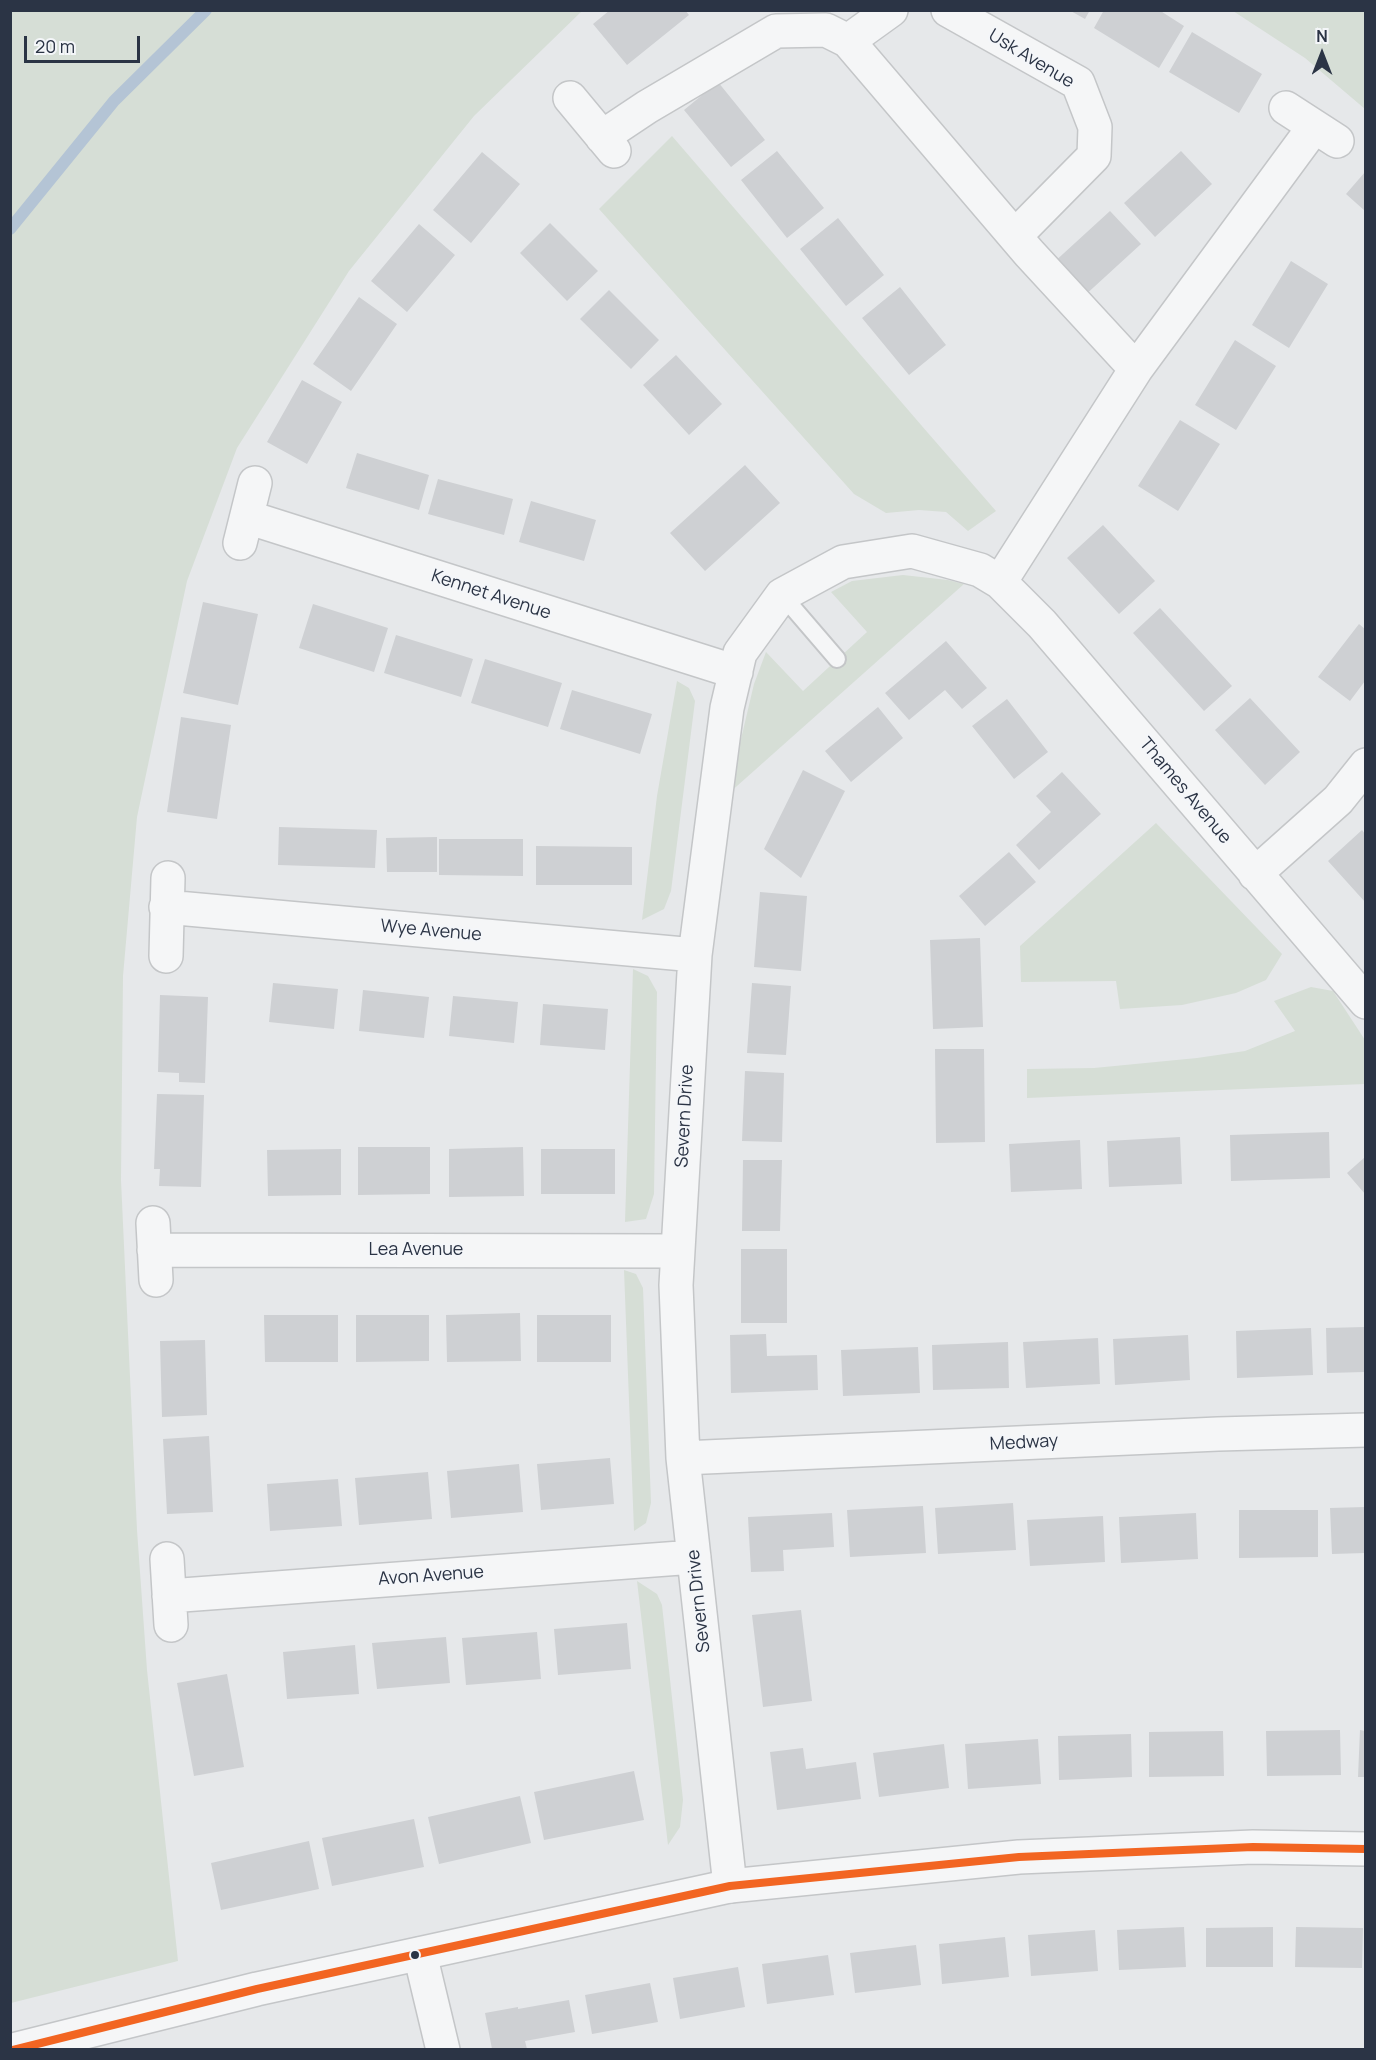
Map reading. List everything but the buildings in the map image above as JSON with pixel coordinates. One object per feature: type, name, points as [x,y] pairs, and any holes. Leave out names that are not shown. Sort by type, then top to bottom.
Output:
[{"type":"street","points":[[848,41],[891,10]]},
{"type":"street","name":"Usk Avenue","points":[[948,10],[1078,83],[1095,127],[1094,156],[1015,236]]},
{"type":"street","points":[[570,98],[608,144],[647,107],[776,31],[826,30],[848,41],[1015,236],[1136,369]]},
{"type":"street","points":[[1000,582],[1136,369],[1325,134],[1286,108]]},
{"type":"street","name":"Kennet Avenue","points":[[255,483],[244,530],[736,672]]},
{"type":"street","name":"Severn Drive","points":[[730,1886],[683,1458],[676,1285],[695,955],[727,708],[740,653],[782,595],[843,562],[912,551],[980,570],[1000,582]]},
{"type":"street","name":"Thames Avenue","points":[[1000,582],[1042,624],[1365,1002]]},
{"type":"street","points":[[1255,874],[1338,800],[1365,765]]},
{"type":"street","name":"Wye Avenue","points":[[166,956],[167,892],[695,955]]},
{"type":"street","name":"Lea Avenue","points":[[154,1251],[677,1251]]},
{"type":"street","name":"Medway","points":[[683,1458],[1365,1430]]},
{"type":"street","name":"Avon Avenue","points":[[167,1559],[170,1610],[694,1557]]},
{"type":"street","points":[[12,2049],[256,1989],[730,1886],[1018,1857],[1253,1847],[1365,1849]]},
{"type":"street","points":[[420,1954],[443,2049]]},
{"type":"lane","points":[[782,595],[837,659]]},
{"type":"shaded area","points":[[11,10],[582,11],[474,116],[349,271],[237,448],[187,581],[137,817],[123,976],[121,1180],[137,1530],[147,1670],[178,1961],[11,2003]]},
{"type":"shaded area","points":[[1233,11],[1365,11],[1365,109],[1305,58]]},
{"type":"shaded area","points":[[672,136],[996,511],[968,531],[946,512],[919,510],[886,513],[854,494],[599,209]]},
{"type":"shaded area","points":[[903,575],[964,584],[728,794],[754,684],[766,652],[803,691],[867,632],[831,592],[852,581]]},
{"type":"shaded area","points":[[677,681],[689,688],[695,701],[671,891],[664,909],[642,920],[657,796]]},
{"type":"shaded area","points":[[1156,823],[1282,954],[1266,980],[1236,993],[1182,1005],[1120,1009],[1116,981],[1021,982],[1020,946]]},
{"type":"shaded area","points":[[633,969],[648,976],[657,992],[654,1194],[646,1219],[625,1222]]},
{"type":"shaded area","points":[[1311,987],[1333,991],[1365,1040],[1365,1084],[1027,1098],[1027,1069],[1094,1068],[1245,1051],[1295,1031],[1274,1001]]},
{"type":"shaded area","points":[[624,1270],[636,1274],[643,1288],[651,1503],[646,1523],[634,1531]]},
{"type":"shaded area","points":[[637,1581],[657,1594],[662,1605],[683,1800],[680,1827],[668,1845]]},
{"type":"waterway","points":[[10,229],[114,101],[206,10]]},
{"type":"transit line","points":[[13,2050],[257,1989],[730,1886],[1019,1857],[1253,1847],[1366,1849]]}]
